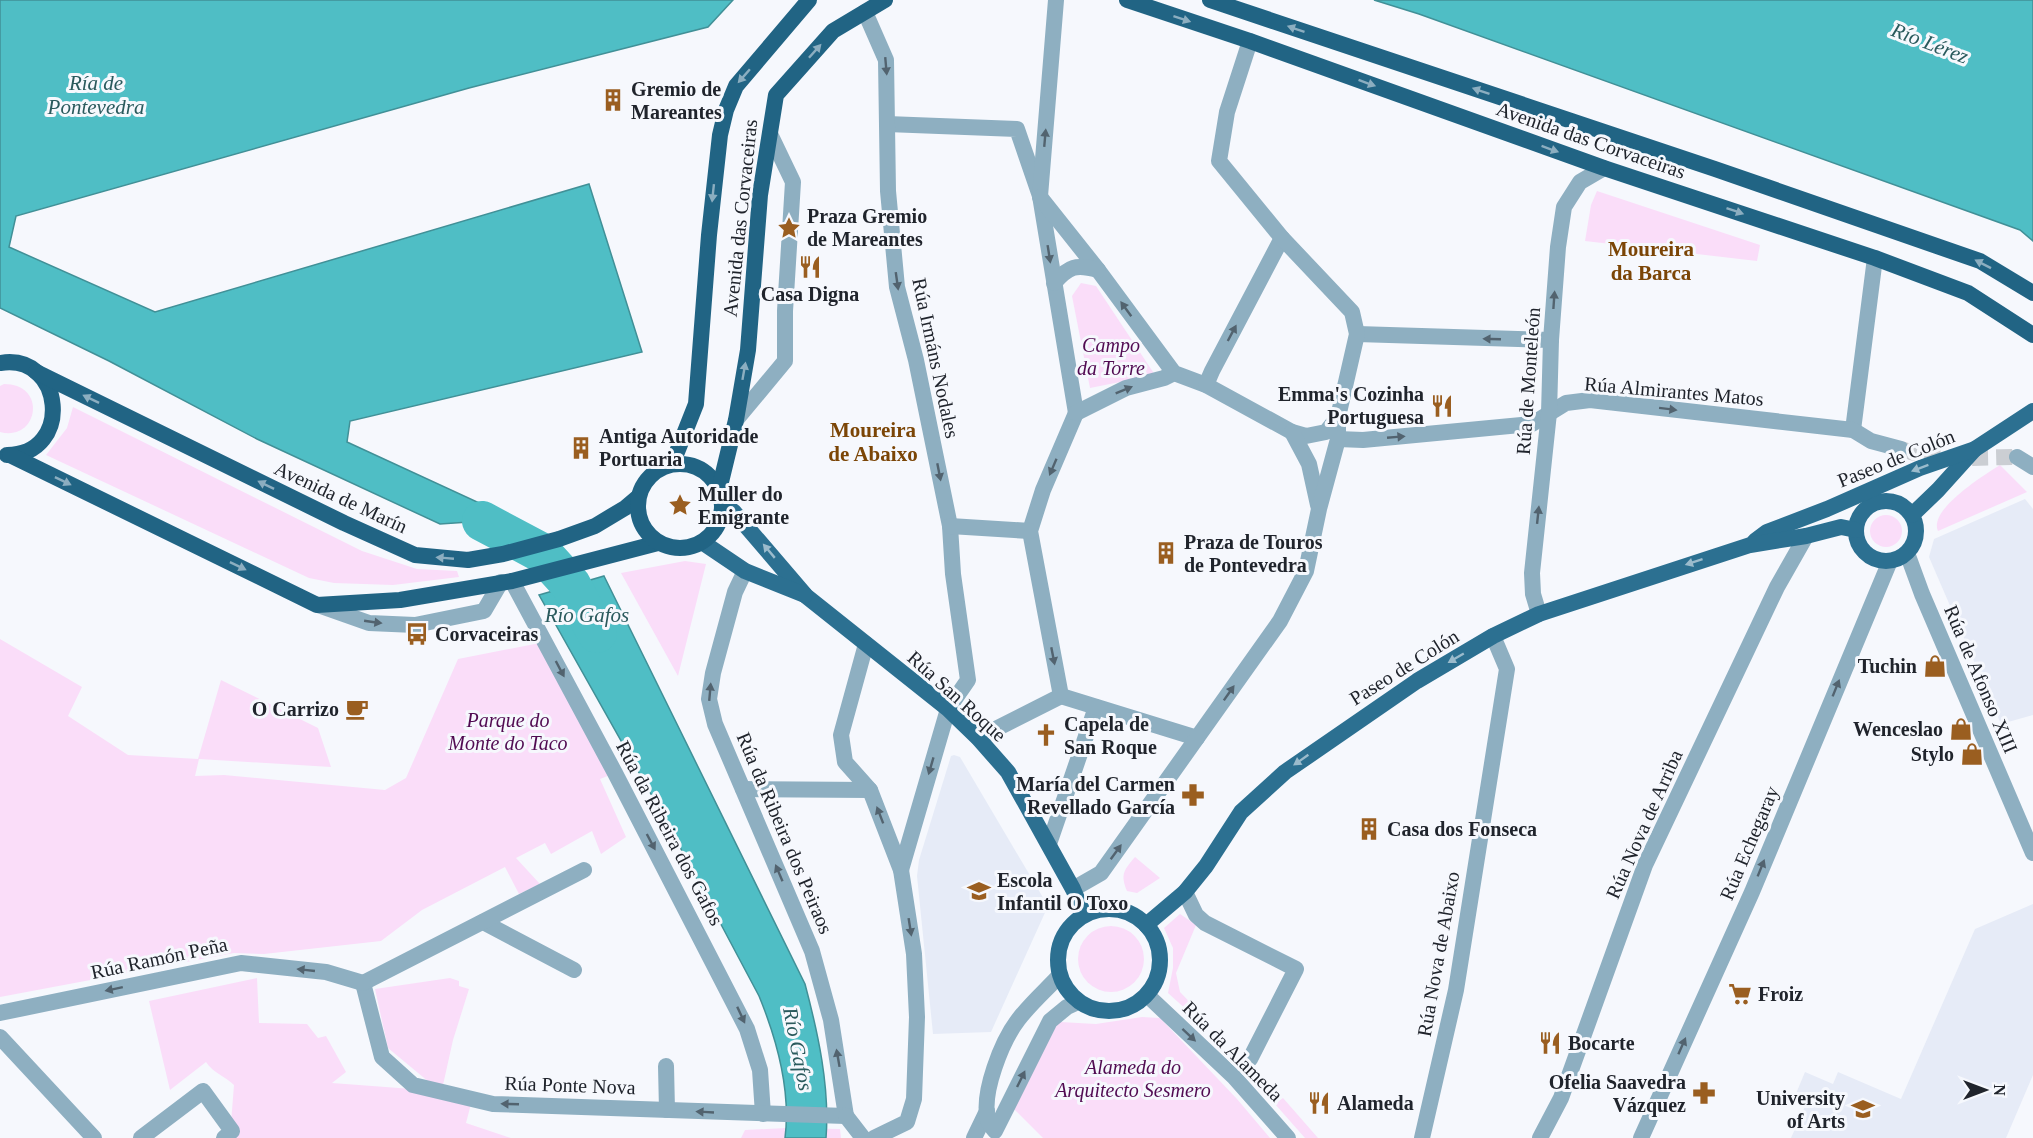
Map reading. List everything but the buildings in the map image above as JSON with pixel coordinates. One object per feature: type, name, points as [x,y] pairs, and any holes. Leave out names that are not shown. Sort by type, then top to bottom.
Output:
[{"type":"highway","name":"Avenida das Corvaceiras","points":[[669,465],[677,452],[696,404],[709,235],[720,135],[726,110],[736,86],[809,0]]},
{"type":"highway","name":"Avenida das Corvaceiras","points":[[721,496],[748,350],[760,195],[776,95],[833,31],[885,0]]},
{"type":"highway","name":"Avenida das Corvaceiras","points":[[1127,0],[1250,41],[1604,168],[1875,258],[1968,293],[2033,335]]},
{"type":"highway","name":"Avenida das Corvaceiras","points":[[1210,0],[1980,261],[2033,293]]},
{"type":"highway","name":"Avenida de Marín","points":[[2,361],[22,365],[333,518],[415,555],[468,560],[503,554],[559,539],[595,526],[625,508],[638,497]]},
{"type":"highway","points":[[5,455],[23,453],[35,446],[45,436],[51,424],[54,411],[52,397],[47,384],[36,372]]},
{"type":"highway","points":[[5,455],[317,605],[400,600],[513,580],[658,543]]},
{"type":"highway","points":[[681,463],[693,465],[704,471],[713,479],[721,496],[722,514],[711,535],[692,547],[680,549],[658,543],[648,534],[637,510],[638,497],[649,476],[658,469],[681,463]]},
{"type":"main road","points":[[1975,449],[2033,411]]},
{"type":"main road","name":"Paseo de Colón","points":[[1912,515],[1975,449]]},
{"type":"main road","name":"Paseo de Colón","points":[[1750,545],[1767,532],[1827,509],[1920,468],[1975,449]]},
{"type":"main road","name":"Rúa San Roque","points":[[721,496],[807,596],[948,710],[978,738],[1008,772],[1049,844],[1084,915]]},
{"type":"main road","points":[[1891,501],[1903,506],[1912,515],[1916,524],[1916,534],[1907,553],[1890,561],[1881,561],[1866,553],[1857,538],[1856,530],[1859,517],[1867,507],[1878,502],[1891,501]]},
{"type":"main road","name":"Paseo de Colón","points":[[1146,925],[1185,892],[1206,866],[1241,812],[1284,772],[1417,681],[1493,636],[1539,614],[1750,545],[1806,536],[1841,527],[1856,530]]},
{"type":"main road","name":"Rúa San Roque","points":[[702,542],[745,571],[807,596]]},
{"type":"main road","points":[[1110,909],[1136,916],[1146,925],[1156,941],[1160,960],[1159,973],[1147,995],[1131,1006],[1113,1012],[1101,1012],[1078,1002],[1064,986],[1059,976],[1058,952],[1061,941],[1074,922],[1097,910],[1110,909]]},
{"type":"street","points":[[1056,0],[1040,196],[1174,373],[1206,385],[1292,432],[1306,436],[1326,432],[1338,417]]},
{"type":"street","name":"Rúa Irmáns Nodales","points":[[865,12],[886,60],[888,191],[897,287],[916,360],[950,526],[953,574],[968,680],[948,710],[901,870]]},
{"type":"street","points":[[1073,890],[1101,873],[1280,621],[1306,571],[1319,509],[1338,439],[1338,417],[1357,334],[1352,312],[1282,238],[1219,161],[1227,112],[1250,41]]},
{"type":"street","points":[[887,124],[1017,129],[1040,196],[1076,414],[1043,490],[1030,531],[1060,696]]},
{"type":"street","points":[[736,420],[785,361],[785,311],[794,182],[770,134]]},
{"type":"street","name":"Rúa de Monteleón","points":[[1539,614],[1533,594],[1532,573],[1549,413],[1551,340],[1558,247],[1564,207],[1580,182],[1604,168]]},
{"type":"street","points":[[1206,385],[1282,238]]},
{"type":"street","points":[[1853,430],[1875,258]]},
{"type":"street","points":[[1054,283],[1064,271],[1080,266],[1098,270]]},
{"type":"street","points":[[1357,334],[1551,340]]},
{"type":"street","points":[[1076,414],[1126,388],[1174,373]]},
{"type":"street","name":"Rúa Almirantes Matos","points":[[1338,439],[1363,440],[1532,424],[1566,403],[1590,400],[1853,430],[1871,441],[1900,449]]},
{"type":"street","points":[[1292,432],[1309,464],[1319,509]]},
{"type":"street","points":[[2017,457],[2033,467]]},
{"type":"street","points":[[950,526],[1030,531]]},
{"type":"street","name":"Rúa Nova de Arriba","points":[[1540,1138],[1561,1098],[1645,866],[1777,586],[1806,536]]},
{"type":"street","name":"Rúa de Afonso XIII","points":[[1907,553],[1922,594],[2033,853]]},
{"type":"street","name":"Rúa Echegaray","points":[[1641,1138],[1752,892],[1890,561]]},
{"type":"street","name":"Rúa da Ribeira dos Peiraos","points":[[745,571],[735,592],[723,634],[709,699],[715,724],[812,951],[831,1020],[838,1116]]},
{"type":"street","points":[[317,605],[369,623],[416,625],[484,611],[513,580]]},
{"type":"street","name":"Rúa da Ribeira dos Gafos","points":[[513,580],[747,1029],[760,1070],[769,1115]]},
{"type":"street","name":"Rúa Nova de Abaixo","points":[[1422,1138],[1456,990],[1507,669],[1493,636]]},
{"type":"street","points":[[866,644],[841,735],[845,762],[870,790],[901,870],[915,969],[914,1100],[907,1122],[874,1138]]},
{"type":"street","points":[[978,738],[1060,696],[1197,738]]},
{"type":"street","points":[[1049,844],[1096,707]]},
{"type":"street","points":[[743,789],[870,790]]},
{"type":"street","points":[[363,983],[584,870]]},
{"type":"street","points":[[1185,892],[1196,915],[1204,923],[1296,969],[1250,1059]]},
{"type":"street","points":[[483,922],[574,970]]},
{"type":"street","name":"Rúa Ramón Peña","points":[[0,1013],[241,963],[326,972],[363,983]]},
{"type":"street","points":[[1059,976],[1018,1019],[1008,1034],[989,1088],[988,1123],[995,1131],[1050,1022],[1067,1007],[1078,1002]]},
{"type":"street","name":"Rúa Ponte Nova","points":[[363,983],[382,1057],[413,1084],[492,1104],[838,1116]]},
{"type":"street","name":"Rúa da Alameda","points":[[1147,995],[1234,1077],[1287,1138]]},
{"type":"street","points":[[0,1037],[94,1138]]},
{"type":"street","points":[[666,1066],[667,1110]]},
{"type":"street","points":[[141,1138],[203,1091],[232,1131],[224,1138]]},
{"type":"street","points":[[974,1138],[987,1111]]},
{"type":"street","points":[[838,1116],[862,1138]]},
{"type":"shaded area","points":[[2025,499],[2033,509],[2033,715],[2001,724],[1929,557],[1934,539]]},
{"type":"shaded area","name":"Escola Infantil O Toxo","points":[[951,756],[960,757],[1048,906],[991,1032],[933,1034],[917,876],[919,860]]},
{"type":"shaded area","points":[[2033,904],[2033,1075],[2006,1138],[1791,1138],[1807,1102],[1795,1096],[1805,1072],[1833,1084],[1838,1072],[1901,1099],[1975,929]]},
{"type":"green space","points":[[1597,191],[1760,245],[1757,261],[1585,241],[1591,205]]},
{"type":"green space","name":"Campo da Torre","points":[[1081,283],[1096,286],[1155,375],[1090,388],[1072,296]]},
{"type":"green space","points":[[4,384],[18,386],[27,393],[32,402],[33,412],[30,421],[23,429],[13,433],[0,432],[0,386]]},
{"type":"green space","points":[[73,407],[362,551],[417,569],[457,571],[459,577],[393,585],[334,583],[309,578],[46,455],[67,428]]},
{"type":"green space","points":[[2000,465],[2027,492],[1938,531],[1937,523],[1941,513],[1949,504],[1959,494]]},
{"type":"green space","points":[[1886,515],[1897,520],[1902,531],[1897,542],[1886,547],[1875,542],[1870,531],[1875,520]]},
{"type":"green space","points":[[685,561],[706,564],[678,676],[621,573]]},
{"type":"green space","name":"Parque do Monte do Taco","points":[[0,639],[82,687],[68,716],[128,755],[198,759],[221,680],[318,728],[331,767],[199,759],[195,776],[224,775],[385,790],[406,778],[458,659],[545,642],[615,773],[600,779],[626,837],[601,854],[592,831],[551,854],[545,843],[516,858],[540,884],[519,894],[505,867],[422,910],[381,941],[264,954],[234,953],[0,997]]},
{"type":"green space","points":[[1135,857],[1160,878],[1137,893],[1127,891],[1124,880],[1126,869]]},
{"type":"green space","points":[[1180,914],[1196,925],[1176,973],[1180,992],[1203,1016],[1198,1020],[1168,993],[1173,968],[1173,948],[1164,928]]},
{"type":"green space","points":[[1111,926],[1124,929],[1134,936],[1141,946],[1144,959],[1141,972],[1134,982],[1124,989],[1111,992],[1098,989],[1088,982],[1081,972],[1078,959],[1081,946],[1088,936],[1098,929]]},
{"type":"green space","points":[[257,978],[259,1023],[307,1024],[318,1038],[326,1036],[346,1072],[332,1083],[439,1091],[472,1100],[466,1123],[511,1138],[232,1138],[234,1085],[206,1062],[170,1090],[149,1001]]},
{"type":"green space","points":[[450,978],[459,981],[459,986],[469,989],[453,1040],[443,1085],[429,1082],[388,1048],[375,989]]},
{"type":"green space","name":"Alameda do Arquitecto Sesmero","points":[[1142,1017],[1160,1018],[1237,1099],[1270,1138],[1043,1138],[1007,1102],[1043,1021],[1096,1024]]},
{"type":"green space","points":[[1283,1098],[1318,1138],[1305,1138],[1275,1104]]},
{"type":"green space","points":[[840,1129],[841,1138],[741,1138],[745,1130]]},
{"type":"water","name":"Ría de Pontevedra","points":[[0,0],[733,0],[708,27],[469,88],[16,216],[9,247],[155,312],[589,184],[642,352],[350,421],[347,442],[514,519],[440,524],[257,439],[109,361],[0,308]]},
{"type":"water","name":"Río Lérez","points":[[1374,0],[2033,0],[2033,241],[2020,230],[1419,14]]},
{"type":"water","name":"Río Gafos","points":[[604,576],[805,984],[825,1080],[826,1138],[785,1138],[786,1102],[781,1066],[759,996],[665,819],[539,595]]},
{"type":"waterway","name":"Río Gafos","points":[[482,521],[542,553],[571,585],[597,633]]},
{"type":"tunnel","points":[[1901,449],[1943,457],[2017,457]]},
{"type":"place","name":"Gremio de Mareantes","points":[[613,100]]},
{"type":"place","name":"Praza Gremio de Mareantes","points":[[789,228]]},
{"type":"place","name":"Casa Digna","points":[[810,267]]},
{"type":"place","name":"Emma's Cozinha Portuguesa","points":[[1442,406]]},
{"type":"place","name":"Antiga Autoridade Portuaria","points":[[581,448]]},
{"type":"place","name":"Muller do Emigrante","points":[[680,505]]},
{"type":"place","name":"Praza de Touros de Pontevedra","points":[[1166,553]]},
{"type":"place","name":"Corvaceiras","points":[[417,634]]},
{"type":"place","name":"Tuchin","points":[[1935,666]]},
{"type":"place","name":"O Carrizo","points":[[357,709]]},
{"type":"place","name":"Wenceslao","points":[[1961,729]]},
{"type":"place","name":"Capela de San Roque","points":[[1046,735]]},
{"type":"place","name":"Stylo","points":[[1972,754]]},
{"type":"place","name":"María del Carmen Revellado García","points":[[1193,795]]},
{"type":"place","name":"Casa dos Fonseca","points":[[1369,829]]},
{"type":"place","name":"Escola Infantil O Toxo","points":[[979,891]]},
{"type":"place","name":"Froiz","points":[[1740,994]]},
{"type":"place","name":"Bocarte","points":[[1550,1043]]},
{"type":"place","name":"Ofelia Saavedra Vázquez","points":[[1704,1093]]},
{"type":"place","name":"Alameda","points":[[1319,1103]]},
{"type":"place","name":"University of Arts","points":[[1863,1109]]},
{"type":"district","name":"Moureira da Barca","points":[[1651,261]]},
{"type":"district","name":"Moureira de Abaixo","points":[[873,442]]}]
